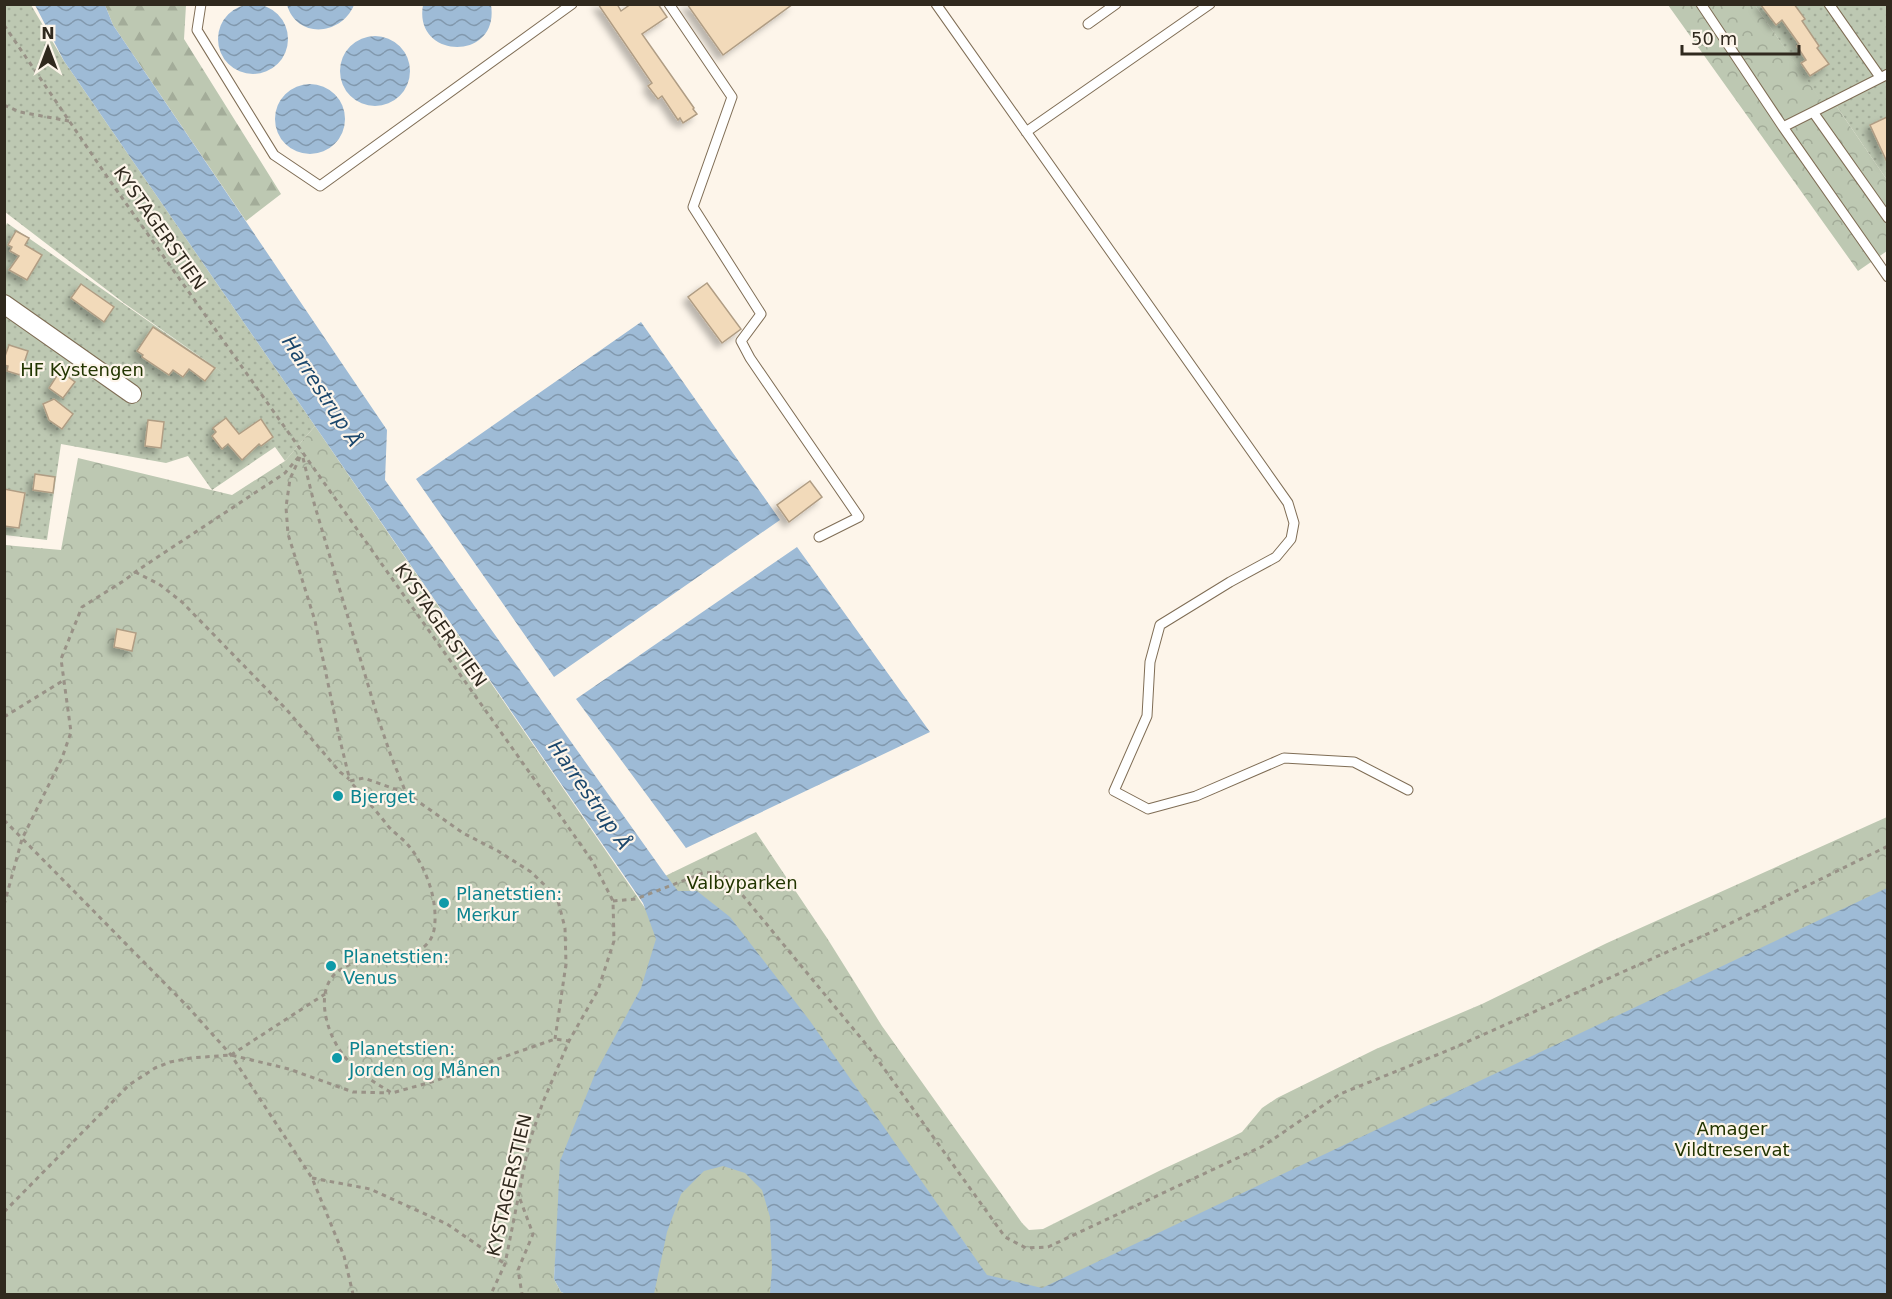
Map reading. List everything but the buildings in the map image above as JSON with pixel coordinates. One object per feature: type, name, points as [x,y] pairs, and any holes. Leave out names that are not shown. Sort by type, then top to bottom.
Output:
[{"type":"street","points":[[4,304],[132,394]]},
{"type":"lane","points":[[201,4],[197,30],[274,155],[320,186],[572,4]]},
{"type":"lane","points":[[669,4],[732,97],[693,207],[761,314],[741,341],[750,358],[859,517],[819,537]]},
{"type":"lane","points":[[936,4],[1288,503],[1294,523],[1291,539],[1276,557],[1160,625],[1150,662],[1147,716],[1114,792],[1148,809],[1196,796],[1284,758],[1354,762],[1408,790]]},
{"type":"lane","points":[[1088,24],[1116,4]]},
{"type":"lane","points":[[1026,132],[1210,4]]},
{"type":"lane","points":[[1701,4],[1782,127],[1887,278]]},
{"type":"lane","points":[[1782,127],[1884,75],[1829,4]]},
{"type":"lane","points":[[1813,112],[1886,213]]},
{"type":"path","name":"KYSTAGERSTIEN","points":[[4,26],[302,453],[593,862],[613,901],[614,941],[602,981],[569,1041],[543,1101],[529,1143],[505,1264],[491,1294]]},
{"type":"path","points":[[4,105],[20,112],[69,121]]},
{"type":"path","points":[[4,905],[22,839],[62,758],[71,732],[61,659],[82,607],[285,473],[302,453]]},
{"type":"path","points":[[302,453],[290,479],[286,507],[288,534],[315,621],[350,781]]},
{"type":"path","points":[[302,453],[314,503],[377,715],[406,793]]},
{"type":"path","points":[[135,572],[159,584],[182,602],[286,709],[418,860],[434,901],[435,927],[429,942],[422,949],[408,954],[370,958],[344,967],[337,971],[324,994],[329,1029],[344,1056],[371,1080],[392,1093]]},
{"type":"path","points":[[4,717],[64,680]]},
{"type":"path","points":[[350,781],[364,778],[406,793],[463,833],[531,872],[556,897],[565,928],[566,964],[555,1039]]},
{"type":"path","points":[[4,820],[188,1007],[231,1055],[312,1178],[344,1256],[353,1294]]},
{"type":"path","points":[[613,901],[636,899],[702,873],[718,872],[730,880],[870,1049],[1005,1237],[1026,1248],[1048,1247],[1059,1242],[1263,1146],[1340,1094],[1460,1045],[1725,926],[1887,846]]},
{"type":"path","points":[[231,1055],[324,994]]},
{"type":"path","points":[[4,1212],[129,1085],[155,1068],[170,1062],[231,1055],[289,1069],[353,1092],[392,1093],[435,1082],[555,1039],[569,1041]]},
{"type":"path","points":[[312,1178],[370,1189],[447,1224],[505,1264]]},
{"type":"path","points":[[519,1198],[533,1234],[518,1270],[522,1294]]},
{"type":"green space","name":"HF Kystengen","points":[[5,5],[31,5],[64,61],[315,426],[285,461],[275,447],[212,490],[188,456],[166,463],[61,444],[47,540],[5,535],[4,231],[7,223],[226,375],[124,303],[5,212]]},
{"type":"green space","points":[[105,5],[186,5],[184,39],[281,194],[246,221],[113,25]]},
{"type":"green space","points":[[1668,5],[1755,5],[1821,100],[1835,104],[1887,180],[1887,251],[1858,271]]},
{"type":"green space","points":[[1755,5],[1887,5],[1887,180],[1835,104],[1821,101]]},
{"type":"green space","name":"Valbyparken","points":[[315,426],[645,908],[974,1257],[835,1059],[663,877],[756,832],[827,938],[882,1026],[1029,1230],[1043,1229],[1242,1132],[1262,1108],[1277,1098],[1376,1049],[1482,1004],[1607,943],[1887,817],[1887,1294],[570,1294],[557,1233],[554,1279],[561,1292],[566,1294],[5,1294],[4,545],[61,550],[78,458],[232,495],[285,461]]},
{"type":"water","points":[[253,4],[266,7],[278,14],[285,26],[288,39],[285,52],[278,64],[266,71],[253,74],[240,71],[228,64],[221,52],[218,39],[221,26],[228,14],[240,7]]},
{"type":"water","points":[[287,4],[354,5],[339,23],[330,28],[319,29],[300,24],[292,16]]},
{"type":"water","name":"Amager Vildtreservat","points":[[35,5],[105,5],[113,25],[387,430],[385,480],[665,874],[678,891],[697,891],[730,917],[810,1021],[987,1275],[1042,1288],[1887,888],[1887,1294],[770,1294],[772,1268],[770,1217],[762,1190],[745,1173],[723,1166],[704,1171],[681,1194],[667,1232],[654,1294],[566,1294],[561,1292],[554,1279],[560,1161],[595,1074],[641,988],[656,939],[643,903],[64,61]]},
{"type":"water","points":[[423,5],[491,5],[490,24],[483,37],[471,45],[457,47],[442,44],[431,36],[423,23]]},
{"type":"water","points":[[375,36],[388,39],[400,46],[407,58],[410,71],[407,84],[400,96],[388,103],[375,106],[362,103],[350,96],[343,84],[340,71],[343,58],[350,46],[362,39]]},
{"type":"water","points":[[310,84],[323,87],[335,94],[342,106],[345,119],[342,132],[335,144],[323,151],[310,154],[297,151],[285,144],[278,132],[275,119],[278,106],[285,94],[297,87]]},
{"type":"water","points":[[641,322],[780,520],[554,677],[416,479]]},
{"type":"water","points":[[797,547],[930,732],[686,848],[576,699]]},
{"type":"place","name":"Bjerget","points":[[338,796]]},
{"type":"place","name":"Planetstien: Merkur","points":[[444,903]]},
{"type":"place","name":"Planetstien: Venus","points":[[331,966]]},
{"type":"place","name":"Planetstien: Jorden og Månen","points":[[337,1058]]},
{"type":"water label","name":"Harrestrup Å","points":[[322,391]]},
{"type":"water label","name":"Harrestrup Å","points":[[590,795]]}]
